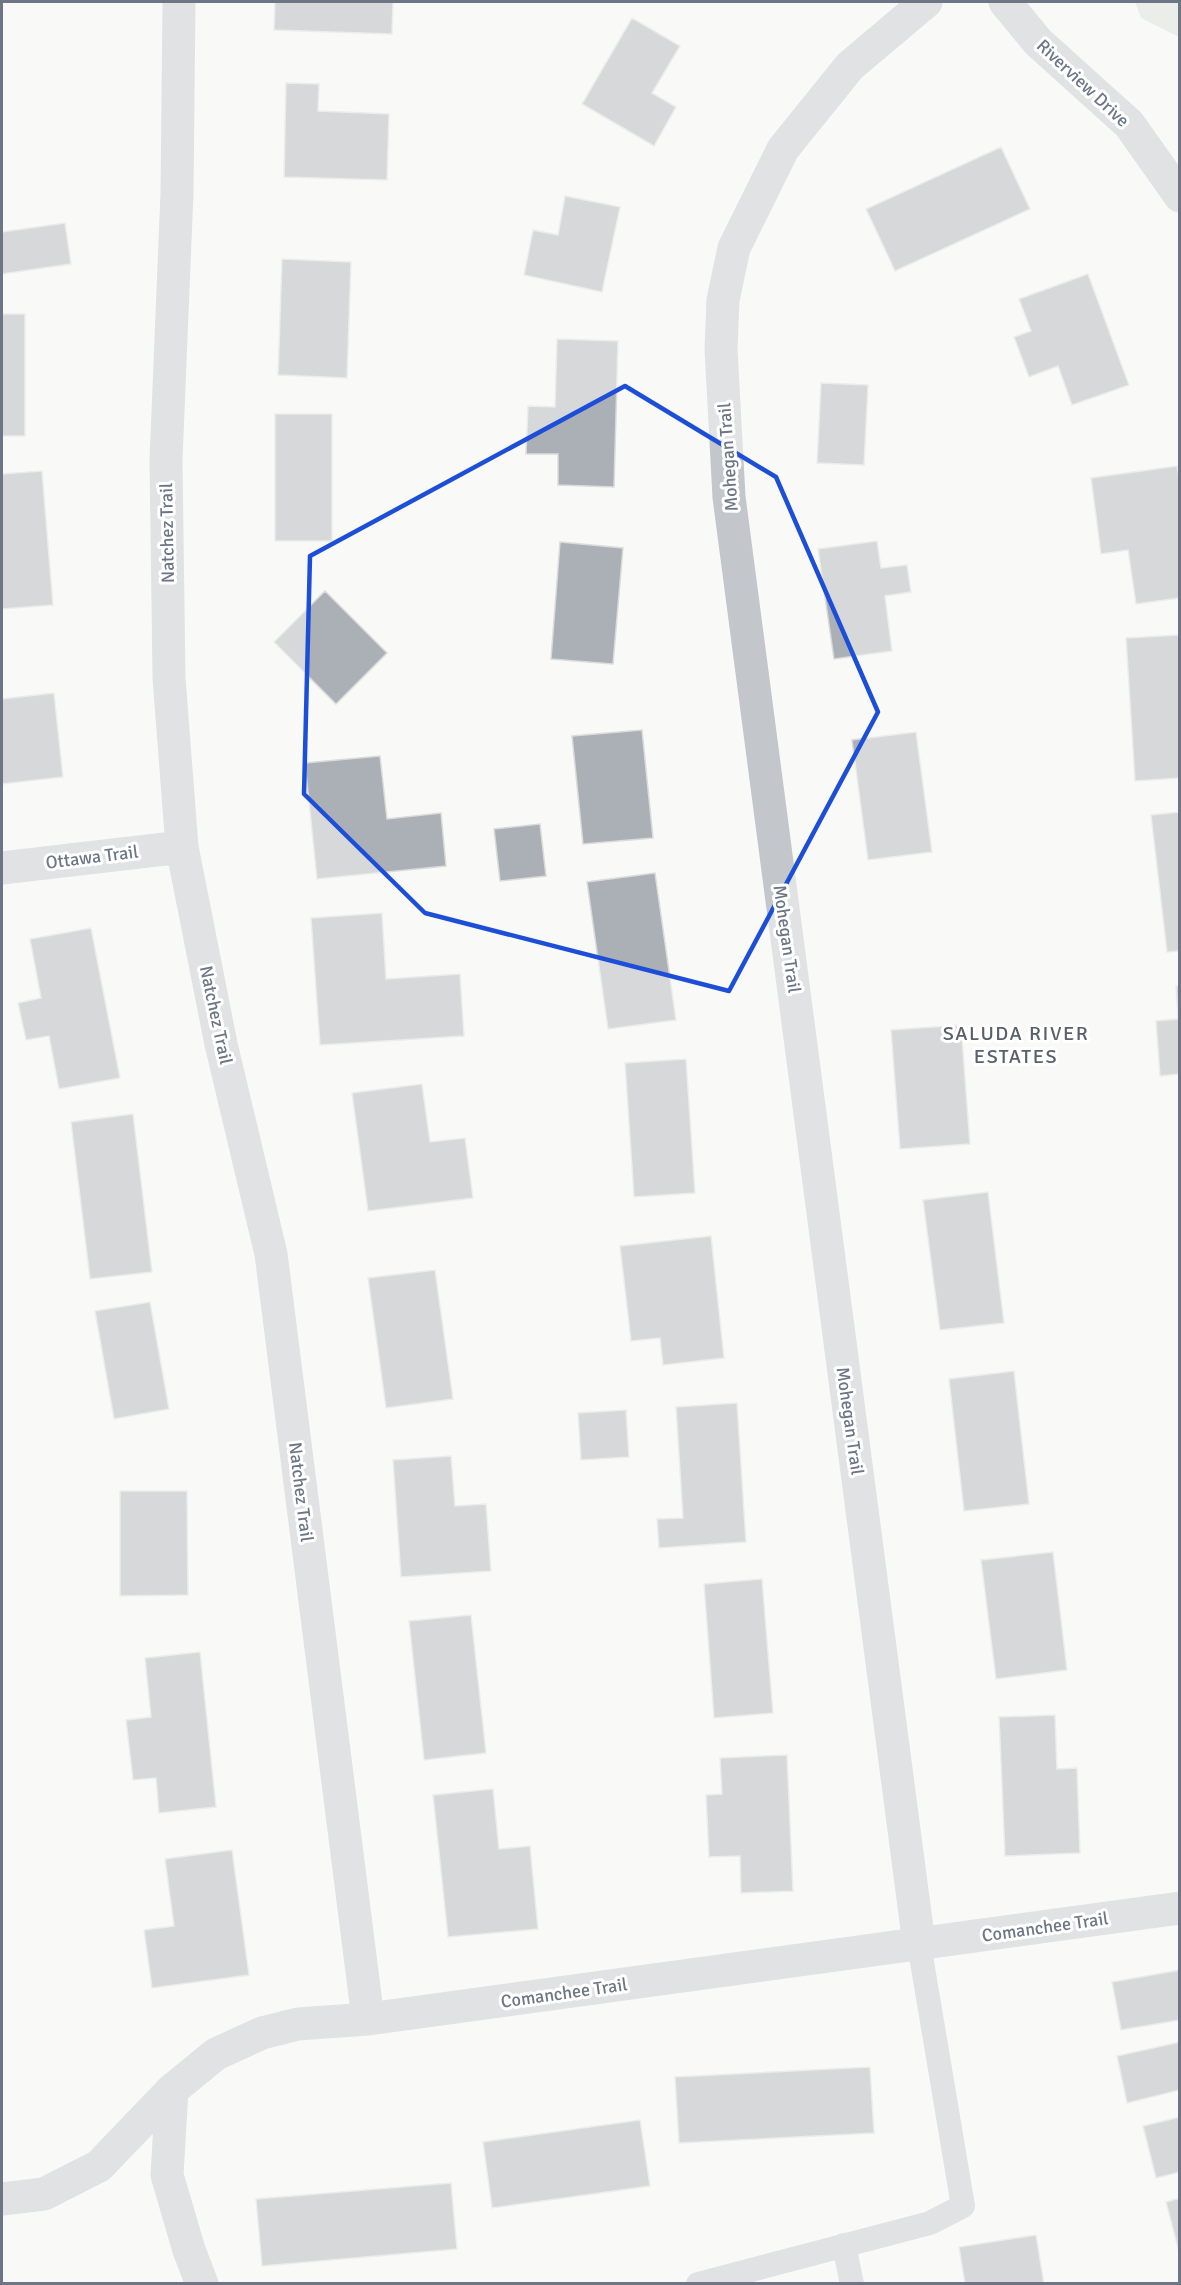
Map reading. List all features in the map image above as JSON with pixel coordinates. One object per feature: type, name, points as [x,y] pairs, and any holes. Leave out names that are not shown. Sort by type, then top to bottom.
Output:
[{"type":"street","name":"Natchez Trail","points":[[178,2],[177,193],[166,460],[169,678],[182,847],[221,1044],[271,1254],[368,2019]]},
{"type":"street","name":"Mohegan Trail","points":[[919,1944],[729,497],[721,349],[723,300],[734,248],[783,149],[850,66],[926,2]]},
{"type":"street","name":"Riverview Drive","points":[[1005,2],[1038,42],[1128,124],[1179,196]]},
{"type":"street","name":"Ottawa Trail","points":[[2,868],[182,847]]},
{"type":"street","name":"Comanchee Trail","points":[[2,2199],[44,2194],[99,2166],[172,2090],[216,2054],[262,2033],[298,2024],[368,2019],[1179,1908]]},
{"type":"street","points":[[172,2090],[167,2175],[189,2250],[202,2283]]},
{"type":"lane","points":[[699,2283],[930,2223],[963,2206],[919,1944]]},
{"type":"lane","points":[[844,2245],[852,2283]]},
{"type":"highlighted area","points":[[625,386],[776,477],[878,712],[729,991],[425,913],[304,794],[310,556]]},
{"type":"shaded area","points":[[1135,2],[1179,2],[1179,37],[1141,18]]},
{"type":"building","points":[[275,2],[393,2],[392,34],[274,30]]},
{"type":"building","points":[[632,18],[680,46],[652,93],[676,107],[654,146],[582,104]]},
{"type":"building","points":[[286,83],[319,84],[318,111],[389,114],[387,180],[284,177]]},
{"type":"building","points":[[1001,147],[1030,209],[895,271],[866,209]]},
{"type":"building","points":[[565,196],[620,207],[602,292],[524,275],[533,230],[558,235]]},
{"type":"building","points":[[65,223],[71,264],[2,274],[2,232]]},
{"type":"building","points":[[282,259],[351,262],[347,378],[278,375]]},
{"type":"building","points":[[1088,274],[1129,385],[1072,405],[1058,366],[1029,377],[1014,337],[1031,331],[1019,299]]},
{"type":"building","points":[[2,314],[25,314],[25,436],[2,436]]},
{"type":"building","points":[[557,339],[618,341],[614,487],[558,485],[558,454],[526,454],[528,406],[555,407]]},
{"type":"building","points":[[821,383],[868,385],[864,465],[817,463]]},
{"type":"building","points":[[275,414],[332,414],[332,541],[275,541]]},
{"type":"building","points":[[1177,466],[1180,484],[1180,598],[1136,604],[1128,550],[1101,554],[1091,478]]},
{"type":"building","points":[[42,471],[53,605],[2,609],[2,474]]},
{"type":"building","points":[[877,541],[881,568],[907,565],[911,592],[885,596],[892,651],[834,659],[818,549]]},
{"type":"building","points":[[560,542],[623,548],[613,664],[551,659]]},
{"type":"building","points":[[325,591],[387,653],[336,704],[274,642]]},
{"type":"building","points":[[1180,635],[1180,778],[1135,781],[1126,638]]},
{"type":"building","points":[[54,693],[63,777],[2,784],[2,699]]},
{"type":"building","points":[[642,730],[653,838],[583,844],[572,736]]},
{"type":"building","points":[[916,732],[932,852],[868,860],[852,740]]},
{"type":"building","points":[[380,756],[387,819],[441,813],[446,866],[317,879],[305,763]]},
{"type":"building","points":[[1180,812],[1180,951],[1167,952],[1151,815]]},
{"type":"building","points":[[540,824],[546,876],[500,881],[494,829]]},
{"type":"building","points":[[655,873],[676,1020],[608,1029],[587,882]]},
{"type":"building","points":[[382,913],[386,979],[460,974],[464,1036],[320,1045],[311,918]]},
{"type":"building","points":[[91,928],[120,1078],[59,1089],[49,1036],[26,1040],[18,1003],[41,998],[30,939]]},
{"type":"building","points":[[1176,986],[1180,986],[1180,1074],[1160,1076],[1156,1021],[1178,1019]]},
{"type":"building","points":[[961,1025],[970,1144],[900,1149],[891,1030]]},
{"type":"building","points":[[686,1059],[695,1193],[634,1197],[625,1063]]},
{"type":"building","points":[[422,1084],[430,1142],[465,1138],[473,1198],[368,1211],[352,1093]]},
{"type":"building","points":[[133,1114],[152,1272],[90,1279],[71,1122]]},
{"type":"building","points":[[988,1192],[1004,1323],[940,1330],[923,1200]]},
{"type":"building","points":[[711,1236],[724,1358],[663,1365],[660,1338],[631,1341],[620,1246]]},
{"type":"building","points":[[435,1270],[453,1399],[386,1408],[368,1278]]},
{"type":"building","points":[[150,1302],[169,1409],[114,1419],[95,1311]]},
{"type":"building","points":[[1014,1371],[1029,1504],[964,1511],[949,1379]]},
{"type":"building","points":[[737,1403],[746,1542],[659,1548],[657,1519],[683,1518],[676,1407]]},
{"type":"building","points":[[626,1410],[629,1457],[581,1460],[578,1413]]},
{"type":"building","points":[[451,1456],[455,1506],[486,1504],[491,1571],[401,1577],[393,1460]]},
{"type":"building","points":[[120,1491],[187,1491],[188,1595],[120,1596]]},
{"type":"building","points":[[1053,1552],[1067,1670],[996,1679],[981,1560]]},
{"type":"building","points":[[762,1579],[773,1713],[714,1718],[704,1584]]},
{"type":"building","points":[[471,1615],[486,1753],[424,1760],[409,1621]]},
{"type":"building","points":[[200,1652],[216,1807],[159,1813],[156,1778],[133,1780],[126,1720],[151,1717],[145,1658]]},
{"type":"building","points":[[1055,1715],[1057,1769],[1077,1768],[1080,1853],[1005,1856],[999,1717]]},
{"type":"building","points":[[787,1755],[793,1891],[741,1893],[740,1856],[709,1857],[706,1795],[722,1794],[720,1758]]},
{"type":"building","points":[[493,1789],[499,1849],[530,1846],[538,1929],[448,1937],[433,1795]]},
{"type":"building","points":[[232,1850],[249,1975],[152,1988],[144,1930],[174,1926],[165,1859]]},
{"type":"building","points":[[1180,1970],[1180,2020],[1121,2030],[1112,1982]]},
{"type":"building","points":[[1180,2042],[1180,2090],[1127,2103],[1117,2056]]},
{"type":"building","points":[[870,2067],[874,2133],[679,2143],[675,2077]]},
{"type":"building","points":[[1180,2117],[1180,2172],[1156,2178],[1143,2126]]},
{"type":"building","points":[[640,2120],[650,2186],[492,2208],[483,2142]]},
{"type":"building","points":[[451,2183],[457,2249],[262,2266],[256,2199]]},
{"type":"building","points":[[1180,2198],[1180,2252],[1179,2252],[1166,2202]]},
{"type":"building","points":[[1036,2235],[1044,2284],[965,2284],[959,2247]]},
{"type":"district","name":"SALUDA RIVER ESTATES","points":[[1016,1044]]}]
